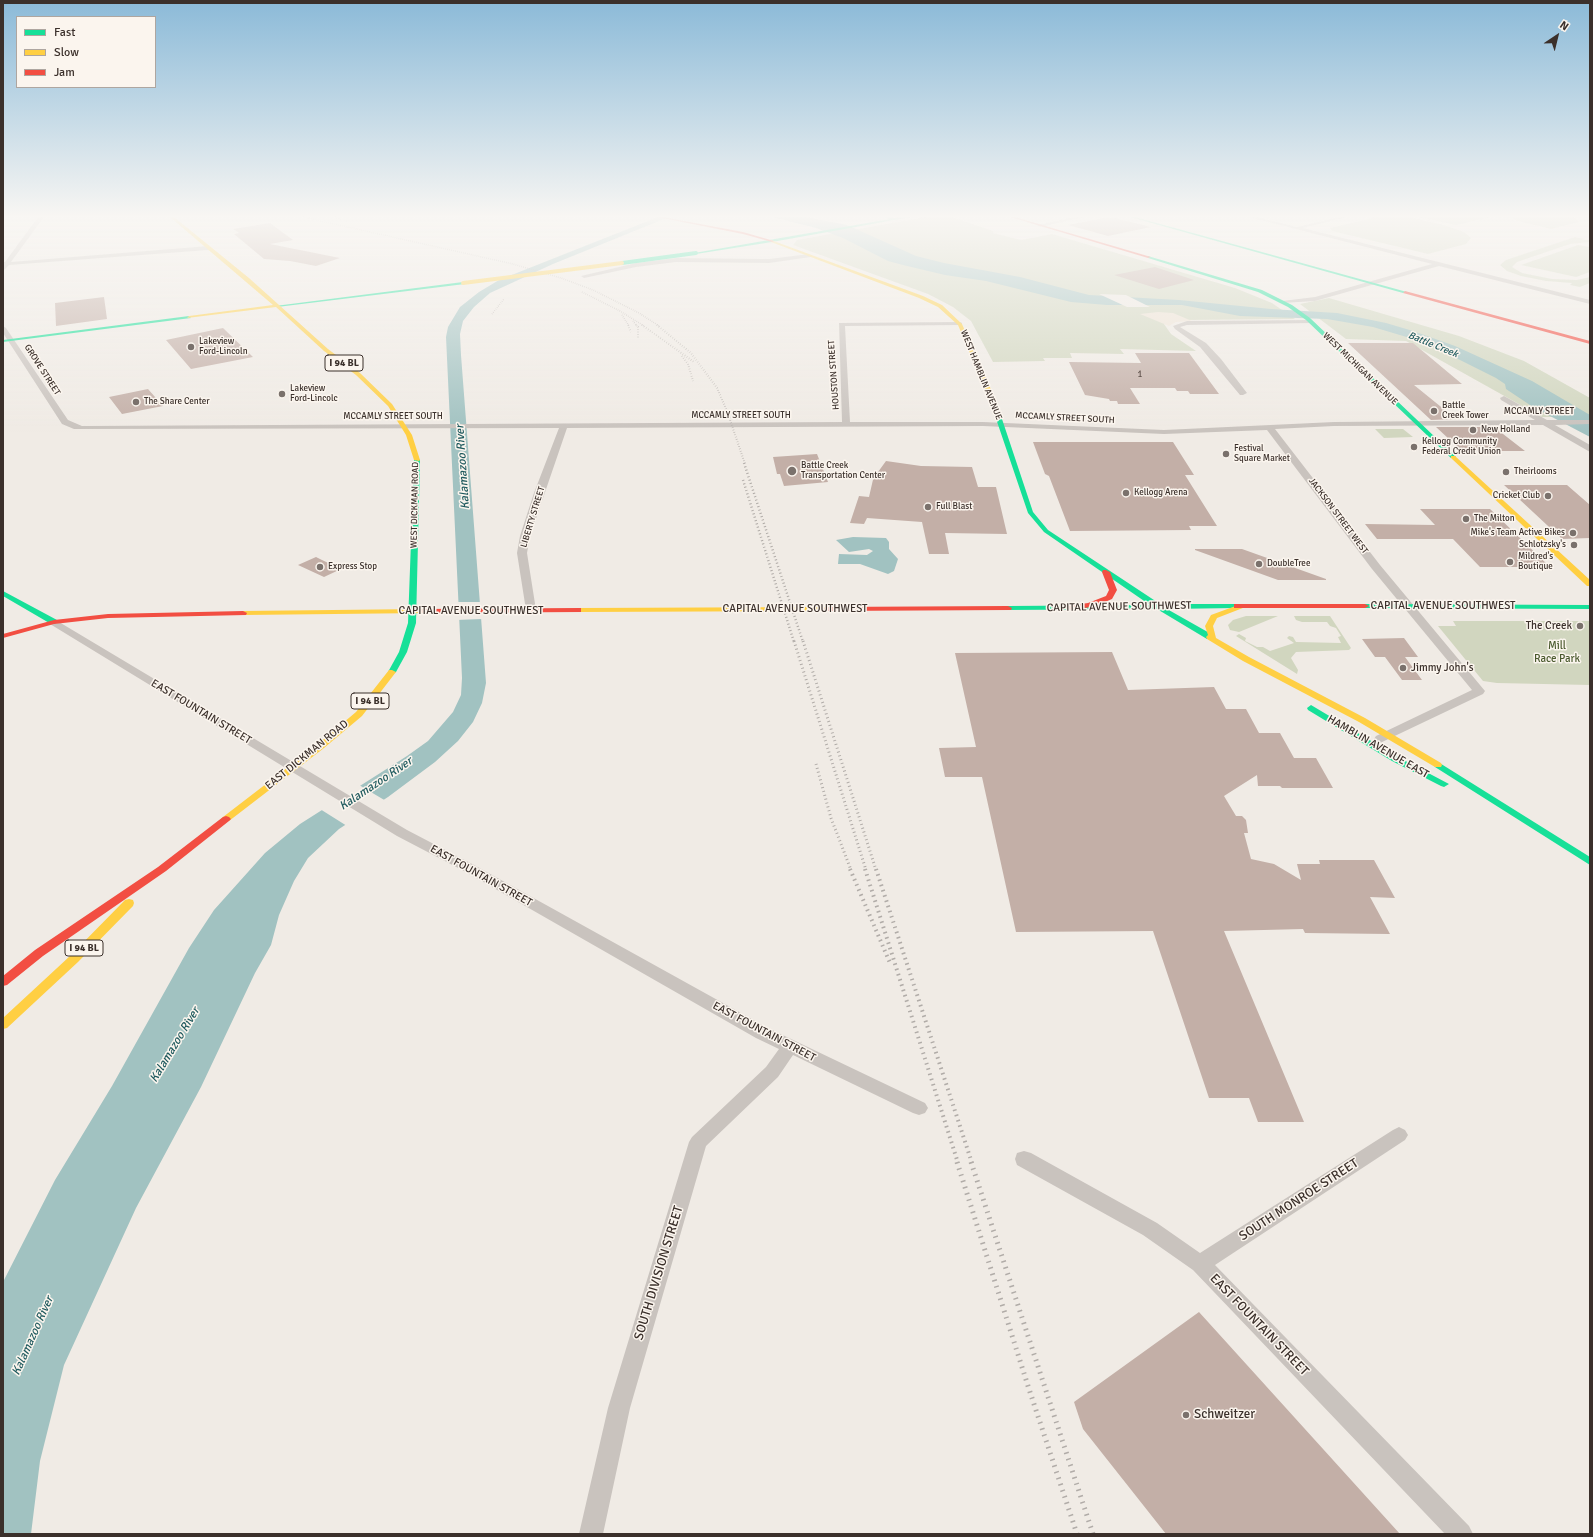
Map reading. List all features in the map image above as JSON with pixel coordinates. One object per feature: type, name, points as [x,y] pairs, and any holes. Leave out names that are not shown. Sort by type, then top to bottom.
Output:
[{"type":"main road","name":"WEST DICKMAN ROAD","points":[[257,289],[369,385],[390,406],[412,442],[417,461],[412,612]]},
{"type":"main road","points":[[7,341],[416,289]]},
{"type":"main road","name":"WEST HAMBLIN AVENUE","points":[[898,289],[940,306],[953,316],[960,324],[1001,424],[1030,512],[1046,531],[1060,542],[1159,607]]},
{"type":"main road","name":"WEST MICHIGAN AVENUE","points":[[1250,289],[1287,304],[1309,320],[1417,424],[1590,584]]},
{"type":"main road","points":[[1396,289],[1590,343]]},
{"type":"main road","points":[[1070,608],[1090,605],[1109,597],[1113,590],[1106,572]]},
{"type":"main road","points":[[3,593],[39,612],[54,622]]},
{"type":"main road","name":"CAPITAL AVENUE SOUTHWEST","points":[[3,636],[54,622],[108,616],[182,613],[1408,605],[1590,607]]},
{"type":"main road","points":[[1213,639],[1209,626],[1214,617],[1244,606]]},
{"type":"main road","name":"HAMBLIN AVENUE EAST","points":[[1159,607],[1246,659],[1388,735],[1590,862]]},
{"type":"main road","name":"EAST DICKMAN ROAD","points":[[3,982],[39,953],[162,869],[293,768],[359,714],[390,678],[404,652],[412,623],[412,612]]},
{"type":"main road","name":"HAMBLIN AVENUE EAST","points":[[1246,659],[1280,688]]},
{"type":"main road","name":"HAMBLIN AVENUE EAST","points":[[1305,704],[1370,744],[1449,787]]},
{"type":"main road","name":"HAMBLIN AVENUE EAST","points":[[1470,797],[1520,819]]},
{"type":"main road","name":"EAST DICKMAN ROAD","points":[[3,1025],[74,959],[162,869]]},
{"type":"street","points":[[1287,304],[1315,299],[1349,289]]},
{"type":"street","points":[[1538,289],[1590,302]]},
{"type":"street","points":[[1243,393],[1218,361],[1203,346],[1176,326],[1178,324],[1309,320]]},
{"type":"street","name":"HOUSTON STREET","points":[[846,425],[847,411],[841,325],[960,324]]},
{"type":"street","name":"GROVE STREET","points":[[3,328],[7,341],[65,422]]},
{"type":"street","points":[[1504,398],[1590,449]]},
{"type":"street","name":"MCCAMLY STREET","points":[[1417,424],[1541,421],[1590,422]]},
{"type":"street","name":"MCCAMLY STREET SOUTH","points":[[65,422],[74,427],[94,428],[1001,424],[1160,432],[1268,426],[1417,424]]},
{"type":"street","name":"LIBERTY STREET","points":[[531,610],[522,553],[523,547],[540,493],[564,426]]},
{"type":"street","name":"JACKSON STREET WEST","points":[[1268,426],[1408,605],[1479,691],[1388,735]]},
{"type":"street","name":"EAST FOUNTAIN STREET","points":[[54,622],[368,814],[469,868],[762,1033],[919,1108]]},
{"type":"street","points":[[1370,744],[1388,735]]},
{"type":"street","name":"SOUTH DIVISION STREET","points":[[591,1534],[619,1408],[698,1142],[772,1072],[790,1047]]},
{"type":"street","name":"SOUTH MONROE STREET","points":[[1200,1264],[1399,1135]]},
{"type":"street","name":"EAST FOUNTAIN STREET","points":[[1024,1159],[1150,1229],[1200,1264],[1462,1534]]},
{"type":"green space","points":[[913,289],[1237,289],[1272,303],[1295,319],[1182,320],[1164,324],[1171,334],[1196,351],[1120,349],[1124,354],[1070,353],[1072,358],[1043,358],[1045,361],[993,362],[971,321],[953,307],[928,294]]},
{"type":"green space","points":[[1329,298],[1459,336],[1524,361],[1590,398],[1590,417],[1542,417],[1406,341],[1346,339],[1300,304]]},
{"type":"green space","points":[[1375,429],[1403,429],[1413,437],[1384,438]]},
{"type":"green space","points":[[1246,616],[1278,616],[1239,632],[1230,630],[1228,625],[1233,620]]},
{"type":"green space","points":[[1294,616],[1330,616],[1351,648],[1349,650],[1296,652],[1291,658],[1298,670],[1297,674],[1236,636],[1239,634],[1246,638],[1245,641],[1270,651],[1294,643],[1287,638],[1289,636],[1293,637],[1296,642],[1341,643],[1338,637],[1341,636],[1336,628],[1330,626],[1327,622],[1302,622],[1296,620]]},
{"type":"green space","name":"Mill Race Park","points":[[1453,621],[1590,621],[1590,685],[1497,683],[1483,681],[1438,626],[1456,626]]},
{"type":"shaded area","points":[[1158,312],[1173,313],[1192,321],[1176,322],[1169,326],[1140,314]]},
{"type":"water","name":"Kalamazoo River","points":[[484,289],[499,289],[490,293],[474,307],[463,321],[460,334],[486,683],[482,703],[473,722],[458,741],[435,762],[388,797],[339,829],[308,858],[294,881],[279,915],[271,945],[255,973],[201,1087],[136,1208],[64,1365],[40,1461],[31,1534],[3,1534],[3,1282],[55,1180],[112,1086],[189,948],[214,910],[265,853],[300,824],[428,741],[453,712],[461,695],[462,678],[446,337],[448,327],[460,307]]},
{"type":"water","name":"Battle Creek","points":[[1017,289],[1065,289],[1089,295],[1179,300],[1271,309],[1337,313],[1386,323],[1455,346],[1532,381],[1590,415],[1590,437],[1533,407],[1506,389],[1505,384],[1496,378],[1420,341],[1373,327],[1327,319],[1240,316],[1182,305],[1107,305],[1071,302]]},
{"type":"water","points":[[853,537],[886,538],[889,542],[889,549],[898,559],[894,571],[888,574],[860,564],[838,564],[839,554],[867,555],[873,551],[869,549],[849,552],[836,540]]},
{"type":"pier","points":[[1099,294],[1126,295],[1150,307],[1127,307]]},
{"type":"pier","points":[[456,602],[481,602],[482,619],[456,620]]},
{"type":"pier","points":[[359,785],[386,801],[347,826],[320,809]]},
{"type":"building","points":[[104,297],[107,319],[56,326],[55,303]]},
{"type":"building","name":"Lakeview Ford-Lincoln","points":[[223,328],[253,357],[191,369],[166,340]]},
{"type":"building","points":[[1348,343],[1413,343],[1462,384],[1414,385],[1456,419],[1431,420]]},
{"type":"building","points":[[1135,353],[1189,353],[1219,394],[1190,394],[1188,391],[1177,391],[1175,388],[1130,388],[1140,404],[1118,404],[1117,401],[1110,401],[1109,399],[1085,395],[1069,362],[1141,363]]},
{"type":"building","name":"The Share Center","points":[[148,389],[163,406],[122,414],[109,397]]},
{"type":"building","points":[[1436,427],[1494,427],[1525,451],[1462,451]]},
{"type":"building","name":"Kellogg Arena","points":[[1033,442],[1173,442],[1194,475],[1185,475],[1217,526],[1189,526],[1191,530],[1070,531],[1049,476],[1045,474]]},
{"type":"building","name":"Battle Creek Transportation Center","points":[[817,454],[828,482],[784,486],[780,474],[777,474],[773,457]]},
{"type":"building","name":"Full Blast","points":[[886,461],[921,466],[972,467],[978,487],[996,487],[1007,534],[945,533],[949,554],[929,554],[922,522],[867,518],[864,524],[850,523],[859,496],[869,497],[875,471],[878,472]]},
{"type":"building","points":[[1504,485],[1567,485],[1590,505],[1590,538],[1562,539]]},
{"type":"building","name":"The Milton","points":[[1420,509],[1490,509],[1550,567],[1480,567],[1453,539],[1377,539],[1365,524],[1435,525]]},
{"type":"building","name":"DoubleTree","points":[[1195,549],[1242,549],[1326,580],[1278,580]]},
{"type":"building","name":"Express Stop","points":[[316,557],[341,569],[324,577],[298,565]]},
{"type":"building","name":"Jimmy John's","points":[[1404,638],[1418,657],[1405,657],[1422,680],[1402,680],[1385,657],[1375,657],[1362,639]]},
{"type":"building","points":[[1112,652],[1128,690],[1214,687],[1226,709],[1246,709],[1259,733],[1280,733],[1294,758],[1316,758],[1333,788],[1282,788],[1280,786],[1258,786],[1257,775],[1224,796],[1236,816],[1242,816],[1246,820],[1248,833],[1244,833],[1251,859],[1274,864],[1301,880],[1297,864],[1320,864],[1319,860],[1374,860],[1395,898],[1370,897],[1390,934],[1305,933],[1303,929],[1224,931],[1304,1122],[1258,1122],[1249,1098],[1209,1098],[1153,931],[1016,932],[982,777],[945,777],[939,748],[976,747],[955,653]]},
{"type":"building","name":"Schweitzer","points":[[1199,1312],[1400,1534],[1166,1534],[1083,1429],[1074,1402]]},
{"type":"railway","points":[[590,289],[639,313],[659,326]]},
{"type":"railway","points":[[582,292],[620,311],[644,326]]},
{"type":"railway","points":[[492,314],[504,299]]},
{"type":"railway","points":[[622,315],[629,326]]},
{"type":"railway","points":[[633,321],[637,326]]},
{"type":"railway","points":[[628,325],[631,332]]},
{"type":"railway","points":[[642,325],[694,362]]},
{"type":"railway","points":[[657,325],[691,353],[717,388],[727,411],[745,464]]},
{"type":"railway","points":[[637,326],[638,339]]},
{"type":"railway","points":[[682,356],[688,364],[693,381]]},
{"type":"railway","points":[[744,463],[803,642]]},
{"type":"railway","points":[[743,480],[794,642]]},
{"type":"railway","points":[[794,641],[866,870]]},
{"type":"railway","points":[[803,641],[876,870]]},
{"type":"railway","points":[[816,764],[831,818],[851,870]]},
{"type":"railway","points":[[850,869],[890,963]]},
{"type":"railway","points":[[865,869],[958,1163]]},
{"type":"railway","points":[[876,869],[972,1163]]},
{"type":"railway","points":[[957,1162],[1077,1534]]},
{"type":"railway","points":[[971,1162],[1093,1534]]},
{"type":"traffic: fast","points":[[277,306],[417,289]]},
{"type":"traffic: fast","points":[[1253,289],[1290,306],[1308,319],[1453,457]]},
{"type":"traffic: fast","points":[[1393,289],[1405,292]]},
{"type":"traffic: fast","points":[[3,341],[189,317]]},
{"type":"traffic: fast","points":[[993,401],[1030,512],[1046,531],[1159,607],[1210,637]]},
{"type":"traffic: fast","points":[[392,672],[403,652],[412,623],[417,460]]},
{"type":"traffic: fast","points":[[3,593],[54,622]]},
{"type":"traffic: fast","points":[[1008,608],[1237,606]]},
{"type":"traffic: fast","points":[[1365,606],[1590,607]]},
{"type":"traffic: fast","points":[[1311,708],[1395,759],[1444,784]]},
{"type":"traffic: fast","points":[[1438,765],[1590,862]]},
{"type":"traffic: slow","points":[[258,289],[326,350],[358,374],[390,405],[409,435],[417,460]]},
{"type":"traffic: slow","points":[[899,289],[940,306],[960,324],[993,401]]},
{"type":"traffic: slow","points":[[189,317],[277,306]]},
{"type":"traffic: slow","points":[[1453,457],[1590,584]]},
{"type":"traffic: slow","points":[[1213,639],[1209,626],[1214,617],[1244,606]]},
{"type":"traffic: slow","points":[[578,610],[827,609]]},
{"type":"traffic: slow","points":[[243,613],[423,611]]},
{"type":"traffic: slow","points":[[1210,637],[1246,659],[1362,720],[1438,765]]},
{"type":"traffic: slow","points":[[226,819],[321,746],[359,714],[392,672]]},
{"type":"traffic: slow","points":[[3,1025],[74,959],[129,903]]},
{"type":"traffic: jam","points":[[1405,292],[1590,343]]},
{"type":"traffic: jam","points":[[1070,608],[1090,605],[1109,597],[1113,590],[1106,572]]},
{"type":"traffic: jam","points":[[1237,606],[1365,606]]},
{"type":"traffic: jam","points":[[827,609],[1008,608]]},
{"type":"traffic: jam","points":[[423,611],[578,610]]},
{"type":"traffic: jam","points":[[3,636],[54,622],[108,616],[243,613]]},
{"type":"traffic: jam","points":[[3,982],[39,953],[162,869],[226,819]]},
{"type":"place","name":"Lakeview Ford-Lincoln","points":[[191,347]]},
{"type":"place","name":"Lakeview Ford-Lincolc","points":[[282,394]]},
{"type":"place","name":"The Share Center","points":[[136,402]]},
{"type":"place","name":"Battle Creek Tower","points":[[1434,411]]},
{"type":"place","name":"New Holland","points":[[1473,430]]},
{"type":"place","name":"Kellogg Community Federal Credit Union","points":[[1414,447]]},
{"type":"place","name":"Festival Square Market","points":[[1226,454]]},
{"type":"place","name":"Battle Creek Transportation Center","points":[[792,471]]},
{"type":"place","name":"Theirlooms","points":[[1506,472]]},
{"type":"place","name":"Kellogg Arena","points":[[1126,493]]},
{"type":"place","name":"Cricket Club","points":[[1548,496]]},
{"type":"place","name":"Full Blast","points":[[928,507]]},
{"type":"place","name":"The Milton","points":[[1466,519]]},
{"type":"place","name":"Mike's Team Active Bikes","points":[[1573,533]]},
{"type":"place","name":"Schlotzsky's","points":[[1574,545]]},
{"type":"place","name":"Mildred's Boutique","points":[[1510,562]]},
{"type":"place","name":"DoubleTree","points":[[1259,564]]},
{"type":"place","name":"Express Stop","points":[[320,567]]},
{"type":"place","name":"The Creek","points":[[1580,626]]},
{"type":"place","name":"Jimmy John's","points":[[1403,668]]},
{"type":"place","name":"Schweitzer","points":[[1186,1415]]}]
